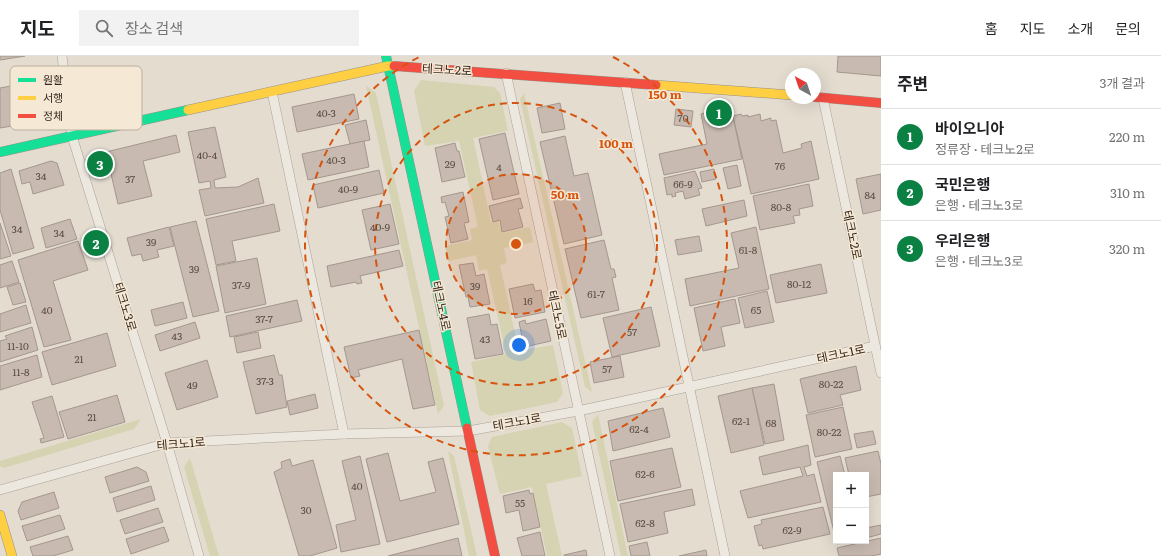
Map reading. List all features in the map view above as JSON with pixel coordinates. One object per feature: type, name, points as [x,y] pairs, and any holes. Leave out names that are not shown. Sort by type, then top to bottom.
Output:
[{"type":"main road","name":"테크노4로","points":[[386,56],[495,556]]},
{"type":"main road","name":"테크노2로","points":[[142,121],[388,66],[506,73],[785,95]]},
{"type":"main road","name":"테크노2로","points":[[821,98],[881,103]]},
{"type":"main road","name":"테크노2로","points":[[0,152],[99,130]]},
{"type":"main road","points":[[0,515],[12,556]]},
{"type":"street","name":"테크노3로","points":[[62,56],[63,66]]},
{"type":"street","name":"테크노5로","points":[[506,73],[610,556]]},
{"type":"street","points":[[625,82],[688,387],[725,556]]},
{"type":"street","points":[[272,92],[344,434]]},
{"type":"street","name":"테크노2로","points":[[820,104],[881,373]]},
{"type":"street","name":"테크노3로","points":[[71,130],[167,443],[199,556]]},
{"type":"street","name":"테크노1로","points":[[0,490],[167,443],[344,434],[468,431],[578,410],[875,346]]},
{"type":"shaded area","points":[[421,80],[494,87],[500,93],[508,131],[473,138],[491,222],[498,220],[502,233],[530,227],[533,242],[504,248],[507,263],[500,265],[519,351],[553,345],[563,393],[557,402],[490,416],[480,410],[471,362],[506,354],[487,269],[479,271],[476,255],[449,261],[445,246],[472,240],[470,229],[478,227],[459,141],[425,146],[414,91]]},
{"type":"shaded area","points":[[366,86],[376,93],[444,406],[438,414]]},
{"type":"shaded area","points":[[524,93],[592,392],[585,387],[520,99]]},
{"type":"shaded area","points":[[598,414],[628,556],[621,556],[592,422]]},
{"type":"shaded area","points":[[141,419],[134,429],[4,468],[0,466],[0,461]]},
{"type":"shaded area","points":[[562,422],[572,428],[582,476],[546,484],[562,556],[547,556],[532,487],[500,494],[488,446],[492,437]]},
{"type":"shaded area","points":[[448,451],[454,456],[477,556],[469,556]]},
{"type":"shaded area","points":[[190,458],[219,556],[210,556],[184,467]]},
{"type":"building","points":[[0,56],[25,56],[0,60]]},
{"type":"building","points":[[838,56],[881,56],[881,76],[837,72]]},
{"type":"building","points":[[10,86],[10,126],[0,128],[0,88]]},
{"type":"building","points":[[354,94],[359,119],[297,132],[292,107]]},
{"type":"building","points":[[560,103],[565,129],[542,133],[537,108]]},
{"type":"building","points":[[676,109],[693,111],[691,127],[674,125]]},
{"type":"building","points":[[718,110],[719,112],[732,112],[742,159],[664,175],[659,154],[707,144],[701,114]]},
{"type":"building","points":[[741,114],[742,116],[748,115],[748,117],[760,114],[761,121],[771,118],[771,121],[776,120],[783,153],[802,148],[801,144],[811,141],[819,179],[751,194],[733,116]]},
{"type":"building","points":[[366,120],[370,140],[350,144],[345,125]]},
{"type":"building","points":[[215,127],[226,177],[214,180],[215,188],[238,187],[258,178],[264,203],[205,216],[199,190],[211,188],[210,181],[199,183],[188,132]]},
{"type":"building","points":[[505,133],[519,194],[493,200],[479,139]]},
{"type":"building","points":[[176,135],[180,152],[143,161],[152,196],[118,204],[106,152]]},
{"type":"building","points":[[565,136],[574,176],[588,173],[602,235],[564,244],[540,142]]},
{"type":"building","points":[[364,141],[369,167],[308,180],[302,154]]},
{"type":"building","points":[[455,143],[457,151],[459,151],[465,177],[442,182],[435,148]]},
{"type":"building","points":[[51,161],[57,163],[64,185],[33,194],[30,182],[22,184],[19,171]]},
{"type":"building","points":[[737,165],[741,186],[728,189],[723,168]]},
{"type":"building","points":[[11,169],[34,248],[13,254],[0,210],[0,173]]},
{"type":"building","points":[[714,169],[716,179],[702,182],[700,172]]},
{"type":"building","points":[[379,170],[384,193],[318,208],[313,185]]},
{"type":"building","points":[[695,171],[702,188],[698,189],[700,195],[685,199],[683,191],[675,193],[676,196],[672,197],[672,194],[667,195],[664,178]]},
{"type":"building","points":[[881,174],[881,210],[863,214],[856,179]]},
{"type":"building","points":[[809,184],[813,206],[799,209],[800,215],[793,216],[795,223],[760,230],[753,196]]},
{"type":"building","points":[[463,192],[469,222],[464,223],[468,239],[451,243],[445,217],[449,216],[445,202],[442,203],[441,197]]},
{"type":"building","points":[[520,198],[523,208],[518,209],[523,227],[502,232],[500,220],[493,222],[489,206]]},
{"type":"building","points":[[744,200],[747,216],[706,226],[702,209]]},
{"type":"building","points":[[274,204],[280,231],[232,241],[236,261],[216,265],[206,219]]},
{"type":"building","points":[[390,204],[399,244],[371,250],[362,210]]},
{"type":"building","points":[[70,219],[77,239],[46,248],[41,228]]},
{"type":"building","points":[[196,221],[219,311],[193,317],[170,227]]},
{"type":"building","points":[[0,223],[11,256],[0,259]]},
{"type":"building","points":[[169,227],[174,246],[157,250],[159,257],[143,261],[141,254],[132,256],[127,238]]},
{"type":"building","points":[[756,227],[769,289],[690,306],[685,279],[739,268],[731,233]]},
{"type":"building","points":[[699,236],[702,251],[678,255],[675,240]]},
{"type":"building","points":[[604,240],[611,269],[614,269],[616,277],[612,278],[619,310],[581,318],[565,249]]},
{"type":"building","points":[[78,241],[88,270],[53,281],[71,340],[44,347],[18,260]]},
{"type":"building","points":[[399,250],[403,266],[360,276],[362,283],[357,284],[356,282],[331,287],[327,266]]},
{"type":"building","points":[[257,258],[266,304],[225,313],[216,266]]},
{"type":"building","points":[[12,261],[19,282],[0,288],[0,265]]},
{"type":"building","points":[[473,263],[476,276],[484,274],[490,304],[470,307],[468,297],[466,297],[459,265]]},
{"type":"building","points":[[821,264],[827,293],[776,303],[770,275]]},
{"type":"building","points":[[20,283],[26,302],[13,305],[7,287]]},
{"type":"building","points":[[533,284],[535,291],[541,290],[545,312],[515,318],[509,289]]},
{"type":"building","points":[[767,291],[774,322],[745,328],[738,298]]},
{"type":"building","points":[[735,299],[740,323],[721,327],[725,346],[703,351],[694,308]]},
{"type":"building","points":[[297,300],[302,321],[230,337],[226,316]]},
{"type":"building","points":[[183,302],[187,318],[155,326],[151,310]]},
{"type":"building","points":[[26,305],[31,323],[0,332],[0,314]]},
{"type":"building","points":[[651,307],[660,346],[612,357],[603,318]]},
{"type":"building","points":[[489,314],[491,325],[497,324],[503,354],[475,359],[467,318]]},
{"type":"building","points":[[546,319],[551,341],[524,347],[519,322],[525,320],[526,324]]},
{"type":"building","points":[[195,322],[200,338],[160,351],[155,335]]},
{"type":"building","points":[[32,327],[38,350],[0,362],[0,341],[7,339],[5,336]]},
{"type":"building","points":[[419,330],[435,405],[413,409],[402,359],[358,370],[360,376],[351,378],[344,347]]},
{"type":"building","points":[[258,332],[261,348],[237,353],[234,337]]},
{"type":"building","points":[[107,333],[116,366],[52,385],[42,352]]},
{"type":"building","points":[[37,355],[42,377],[0,390],[0,366]]},
{"type":"building","points":[[274,355],[279,375],[282,375],[287,407],[256,414],[243,362]]},
{"type":"building","points":[[620,356],[624,377],[594,383],[590,362]]},
{"type":"building","points":[[207,360],[218,397],[177,410],[165,373]]},
{"type":"building","points":[[856,366],[861,390],[840,395],[843,405],[808,413],[800,379]]},
{"type":"building","points":[[774,384],[784,440],[765,444],[752,388]]},
{"type":"building","points":[[752,388],[764,445],[731,453],[718,396]]},
{"type":"building","points":[[315,394],[318,408],[290,415],[287,401]]},
{"type":"building","points":[[117,395],[125,422],[68,439],[59,412]]},
{"type":"building","points":[[52,396],[64,437],[41,443],[40,439],[44,438],[32,402]]},
{"type":"building","points":[[843,407],[852,449],[815,457],[806,415]]},
{"type":"building","points":[[663,408],[670,437],[613,451],[608,421]]},
{"type":"building","points":[[873,431],[876,444],[857,448],[854,434]]},
{"type":"building","points":[[808,445],[811,465],[804,467],[807,476],[814,474],[821,502],[748,518],[740,491],[803,476],[800,467],[763,475],[759,457]]},
{"type":"building","points":[[672,448],[681,487],[618,501],[610,461]]},
{"type":"building","points":[[878,451],[881,464],[881,494],[869,496],[869,472],[848,472],[845,458]]},
{"type":"building","points":[[388,453],[400,501],[436,492],[428,462],[443,458],[459,524],[387,542],[366,459]]},
{"type":"building","points":[[360,456],[380,544],[341,552],[336,525],[356,520],[342,461]]},
{"type":"building","points":[[840,456],[844,472],[833,472],[833,528],[817,462]]},
{"type":"building","points":[[290,459],[292,466],[313,460],[337,548],[310,556],[299,556],[274,472],[282,468],[281,462]]},
{"type":"building","points":[[137,467],[146,472],[149,481],[110,493],[105,477]]},
{"type":"building","points":[[151,486],[155,500],[117,512],[113,498]]},
{"type":"building","points":[[692,489],[695,505],[664,512],[668,533],[628,542],[620,504]]},
{"type":"building","points":[[529,490],[530,494],[533,493],[540,527],[523,531],[519,510],[506,513],[503,496]]},
{"type":"building","points":[[54,492],[59,508],[21,520],[18,511],[22,502]]},
{"type":"building","points":[[823,507],[830,534],[763,549],[762,545],[759,546],[754,526],[762,524],[761,520]]},
{"type":"building","points":[[158,508],[163,522],[125,534],[120,520]]},
{"type":"building","points":[[60,515],[65,529],[27,541],[22,526]]},
{"type":"building","points":[[881,525],[881,534],[869,537],[869,527]]},
{"type":"building","points":[[164,527],[169,541],[131,554],[126,539]]},
{"type":"building","points":[[540,532],[545,556],[522,556],[517,538]]},
{"type":"building","points":[[68,536],[73,550],[53,556],[33,556],[30,547]]},
{"type":"building","points":[[458,538],[462,556],[388,556]]},
{"type":"building","points":[[881,538],[881,554],[871,556],[839,556],[837,548],[855,544],[869,544],[869,541]]},
{"type":"building","points":[[647,542],[650,556],[631,556],[629,546]]},
{"type":"building","points":[[586,550],[587,556],[564,556],[564,555]]},
{"type":"building","points":[[706,550],[707,556],[679,556]]},
{"type":"traffic: fast","points":[[386,56],[467,428]]},
{"type":"traffic: fast","points":[[142,120],[188,110]]},
{"type":"traffic: fast","points":[[0,152],[98,130]]},
{"type":"traffic: slow","points":[[188,110],[388,66],[394,66]]},
{"type":"traffic: slow","points":[[656,85],[785,95]]},
{"type":"traffic: slow","points":[[0,515],[12,556]]},
{"type":"traffic: jam","points":[[394,66],[656,85]]},
{"type":"traffic: jam","points":[[821,98],[881,103]]},
{"type":"traffic: jam","points":[[467,428],[495,556]]},
{"type":"place","name":"바이오니아","points":[[719,113]]},
{"type":"place","name":"우리은행","points":[[100,164]]},
{"type":"place","name":"국민은행","points":[[96,243]]}]
